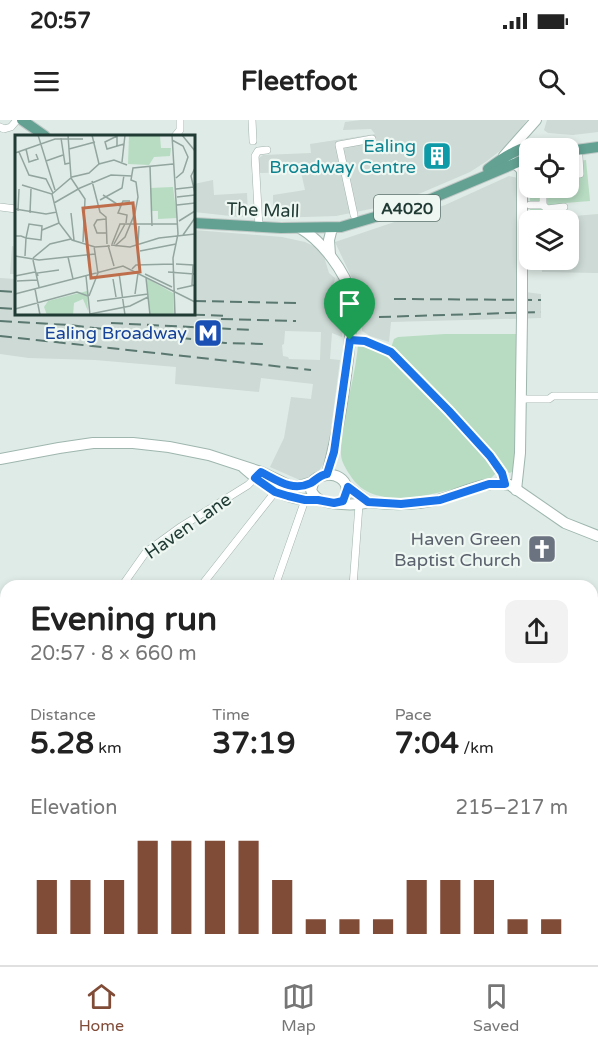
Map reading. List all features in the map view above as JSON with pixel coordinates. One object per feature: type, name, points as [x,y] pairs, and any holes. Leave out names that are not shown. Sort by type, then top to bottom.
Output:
[{"type":"main road","points":[[22,120],[44,135]]},
{"type":"main road","name":"A4020","points":[[579,151],[598,147]]},
{"type":"main road","name":"A4020","points":[[479,177],[500,160],[519,149]]},
{"type":"main road","name":"A4020","points":[[332,228],[359,223],[407,208],[519,161]]},
{"type":"main road","name":"The Mall","points":[[195,223],[332,228]]},
{"type":"street","points":[[0,127],[11,128],[17,120]]},
{"type":"street","points":[[177,135],[180,130],[180,120]]},
{"type":"street","points":[[252,120],[253,141]]},
{"type":"street","points":[[532,138],[531,132],[536,120]]},
{"type":"street","points":[[500,160],[536,120]]},
{"type":"street","points":[[354,215],[339,145],[372,139]]},
{"type":"street","points":[[259,227],[255,156],[256,152],[267,150]]},
{"type":"street","points":[[500,160],[515,163],[519,167]]},
{"type":"street","points":[[516,490],[521,399],[522,198]]},
{"type":"street","points":[[543,198],[543,205]]},
{"type":"street","points":[[530,205],[543,205],[547,209],[564,207]]},
{"type":"street","points":[[0,207],[15,208]]},
{"type":"street","points":[[300,228],[312,235],[330,256],[352,297],[350,340],[334,452],[327,474]]},
{"type":"street","points":[[330,256],[329,240],[332,228]]},
{"type":"street","points":[[350,340],[365,341],[391,352],[490,456],[502,473],[505,484]]},
{"type":"street","points":[[521,399],[598,396]]},
{"type":"street","points":[[0,459],[59,447],[93,443],[133,443],[169,447],[239,464],[258,475],[294,487],[313,482],[318,477],[327,474],[340,478],[363,504],[355,580]]},
{"type":"street","points":[[258,475],[275,492],[305,500],[363,504],[422,503],[440,500],[480,486],[505,484],[565,523],[598,536]]},
{"type":"street","name":"Haven Lane","points":[[126,580],[146,552],[179,528],[248,485],[258,475]]},
{"type":"street","points":[[313,482],[311,490],[318,500]]},
{"type":"street","points":[[338,503],[345,499],[348,487]]},
{"type":"street","points":[[206,580],[275,492]]},
{"type":"street","points":[[277,580],[305,500]]},
{"type":"shaded area","points":[[361,120],[527,120],[510,143],[487,161],[470,172],[407,199],[336,216],[273,218],[273,195],[305,190],[301,172],[260,173],[259,158],[263,155],[311,153],[310,144],[375,134],[371,129],[343,130],[345,122]]},
{"type":"shaded area","points":[[547,120],[598,120],[598,132],[573,135],[548,133],[544,130]]},
{"type":"shaded area","points":[[509,176],[518,178],[517,291],[541,294],[541,318],[391,322],[389,342],[362,331],[362,308],[358,291],[335,242],[445,205]]},
{"type":"shaded area","points":[[213,180],[214,195],[247,193],[248,216],[195,212],[195,184]]},
{"type":"shaded area","points":[[598,214],[598,273],[542,272],[542,270],[579,270],[579,216]]},
{"type":"shaded area","points":[[195,230],[282,237],[305,242],[322,250],[329,273],[335,278],[330,291],[338,291],[344,312],[342,337],[332,333],[330,359],[340,360],[327,459],[318,472],[302,481],[270,467],[284,438],[291,397],[311,399],[313,384],[261,378],[259,392],[175,384],[176,367],[95,360],[29,358],[0,354],[0,278],[15,279],[15,315],[195,315]],"holes":[[[285,331],[321,332],[320,360],[289,359],[283,356],[282,345]]]},
{"type":"shaded area","points":[[12,246],[15,247],[15,274],[10,274]]},
{"type":"green space","points":[[586,160],[590,201],[565,203],[565,209],[561,210],[530,210],[530,198],[579,198],[579,161]]},
{"type":"green space","points":[[445,334],[519,334],[516,468],[510,473],[465,422],[391,348],[394,339],[398,337]]},
{"type":"green space","points":[[358,345],[376,350],[414,378],[453,418],[497,472],[491,478],[416,497],[396,498],[378,495],[362,488],[350,475],[341,454],[343,428]]},
{"type":"railway","points":[[0,291],[15,292]]},
{"type":"railway","points":[[394,299],[541,300]]},
{"type":"railway","points":[[195,301],[296,303]]},
{"type":"railway","points":[[0,308],[15,309]]},
{"type":"railway","points":[[379,317],[541,312]]},
{"type":"railway","points":[[195,315],[229,316]]},
{"type":"railway","points":[[221,319],[296,321]]},
{"type":"railway","points":[[0,321],[69,325],[225,343],[267,344]]},
{"type":"railway","points":[[111,323],[252,330]]},
{"type":"railway","points":[[0,336],[311,370]]},
{"type":"place","name":"Ealing Broadway Centre","points":[[437,156]]},
{"type":"place","name":"Ealing Broadway","points":[[208,333]]},
{"type":"place","name":"Haven Green Baptist Church","points":[[542,549]]},
{"type":"route","points":[[350,340],[365,341],[391,352],[490,456],[502,473],[505,484],[489,484],[440,500],[401,504],[368,502],[348,487],[345,499],[334,503],[305,500],[275,492],[255,478],[261,472],[282,483],[296,487],[313,482],[318,477],[327,474],[334,452],[350,340]]}]
